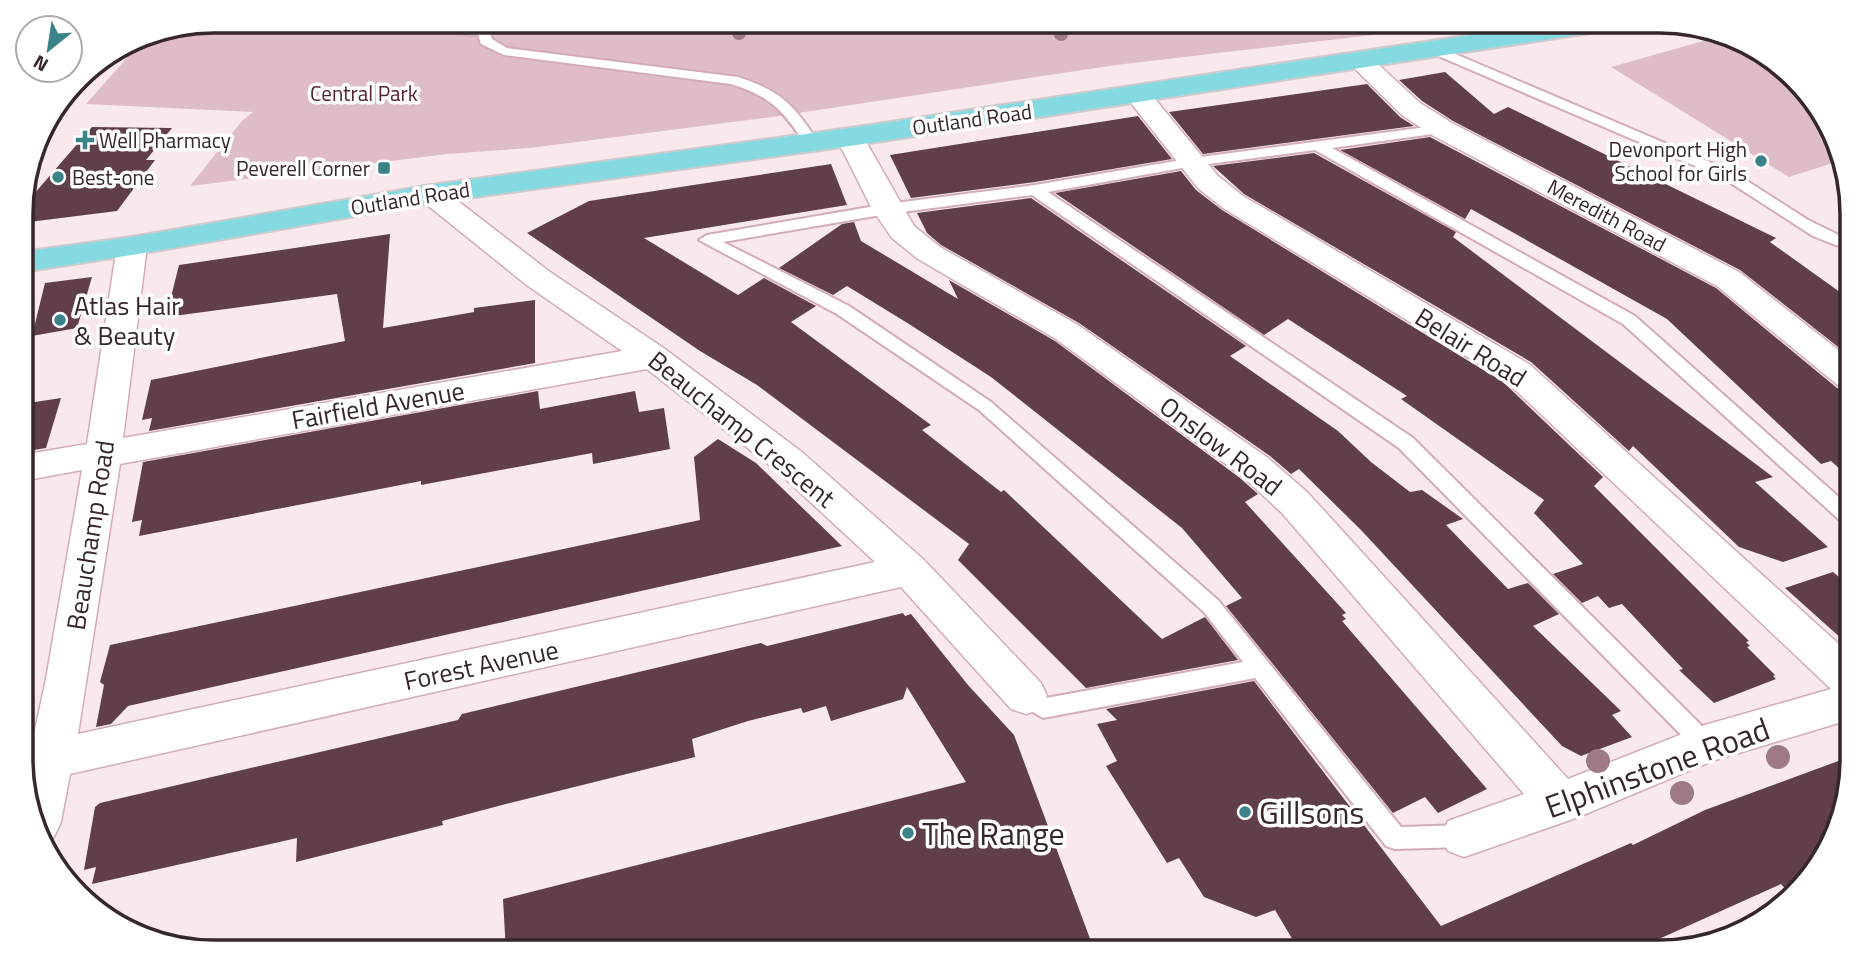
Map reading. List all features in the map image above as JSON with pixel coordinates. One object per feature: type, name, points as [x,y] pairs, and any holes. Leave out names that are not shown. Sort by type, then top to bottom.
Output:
[{"type":"main road","name":"Outland Road","points":[[34,260],[431,194],[850,137],[1537,33]]},
{"type":"main road","name":"Outland Road","points":[[34,241],[328,212]]},
{"type":"street","name":"Meredith Road","points":[[1359,60],[1411,109],[1442,129],[1728,279],[1840,369]]},
{"type":"street","name":"Belair Road","points":[[1137,94],[1208,182],[1233,202],[1517,372],[1840,671]]},
{"type":"street","name":"Onslow Road","points":[[850,137],[887,209],[903,232],[929,253],[1067,332],[1255,467],[1295,503],[1560,803]]},
{"type":"street","name":"Beauchamp Crescent","points":[[431,194],[539,279],[653,357],[790,462],[909,570],[1026,696]]},
{"type":"street","name":"Beauchamp Road","points":[[41,810],[52,759],[103,453],[132,246]]},
{"type":"street","name":"Fairfield Avenue","points":[[34,466],[653,357]]},
{"type":"street","name":"Forest Avenue","points":[[52,759],[909,570]]},
{"type":"street","name":"Elphinstone Road","points":[[1464,836],[1560,803],[1705,744],[1840,705]]},
{"type":"lane","points":[[484,34],[486,41],[505,51],[733,80],[768,91],[790,110],[811,142]]},
{"type":"lane","points":[[1434,49],[1728,175],[1817,231],[1840,241]]},
{"type":"lane","points":[[1442,129],[1192,162],[1035,190],[887,209],[707,240],[843,310],[985,406],[1211,606],[1395,838],[1464,836]]},
{"type":"lane","points":[[1318,146],[1629,320],[1840,509]]},
{"type":"lane","points":[[1035,190],[1406,443],[1705,744]]},
{"type":"lane","points":[[1026,696],[1043,708],[1261,668]]},
{"type":"green space","name":"Central Park","points":[[1389,33],[1116,65],[772,117],[530,148],[447,154],[190,186],[242,121],[253,112],[86,104],[129,55],[168,39],[203,34]]},
{"type":"green space","points":[[1706,40],[1739,52],[1787,86],[1815,124],[1832,163],[1789,177],[1611,67]]},
{"type":"building","points":[[1445,72],[1494,114],[1508,107],[1776,238],[1770,242],[1840,292],[1840,348],[1740,270],[1453,121],[1422,101],[1399,80]]},
{"type":"building","points":[[1367,84],[1400,117],[1414,126],[1203,154],[1169,112]]},
{"type":"building","points":[[1138,116],[1172,159],[1035,182],[911,198],[890,155]]},
{"type":"building","points":[[92,127],[172,128],[146,160],[155,160],[117,211],[34,221],[35,193]]},
{"type":"building","points":[[1430,137],[1716,288],[1840,389],[1840,469],[1831,461],[1821,464],[1667,319],[1471,209],[1465,219],[1340,150]]},
{"type":"building","points":[[1314,153],[1456,232],[1453,237],[1773,477],[1755,482],[1828,547],[1783,562],[1739,547],[1633,446],[1629,451],[1531,362],[1244,194],[1213,166]]},
{"type":"building","points":[[831,164],[847,205],[644,238],[738,295],[764,278],[816,306],[791,322],[931,425],[922,430],[1001,492],[1004,490],[1162,639],[1205,617],[1238,660],[1086,688],[958,560],[969,544],[757,385],[700,351],[527,233],[589,201]]},
{"type":"building","points":[[1181,171],[1196,190],[1222,210],[1503,382],[1603,477],[1594,486],[1749,641],[1746,642],[1750,646],[1747,647],[1776,679],[1714,703],[1679,670],[1683,669],[1622,604],[1609,608],[1598,596],[1582,603],[1553,574],[1583,564],[1534,513],[1544,500],[1401,399],[1407,396],[1288,319],[1264,335],[1055,193]]},
{"type":"building","points":[[1031,198],[1246,346],[1230,356],[1338,431],[1371,462],[1410,492],[1422,490],[1463,519],[1446,525],[1508,589],[1528,583],[1559,614],[1533,626],[1621,711],[1612,715],[1632,737],[1581,756],[1562,746],[1361,530],[1299,469],[1291,474],[1270,456],[1079,323],[941,245],[927,233],[917,213]]},
{"type":"building","points":[[854,222],[861,241],[958,299],[949,280],[1055,341],[1258,494],[1245,502],[1346,613],[1342,615],[1346,619],[1342,621],[1487,789],[1438,813],[1425,797],[1393,813],[1226,606],[1242,598],[1182,528],[991,377],[909,324],[847,286],[833,295],[779,268],[842,224]]},
{"type":"building","points":[[390,234],[383,328],[474,312],[474,308],[535,300],[535,363],[149,431],[152,418],[142,420],[151,380],[345,341],[337,294],[166,317],[179,265]]},
{"type":"building","points":[[92,277],[77,328],[34,336],[45,283]]},
{"type":"building","points":[[538,391],[540,409],[635,391],[639,412],[664,408],[670,449],[593,464],[592,453],[421,485],[421,481],[139,536],[142,520],[132,522],[143,462]]},
{"type":"building","points":[[61,398],[46,448],[34,450],[34,402]]},
{"type":"building","points":[[718,439],[756,463],[842,546],[128,706],[111,724],[96,727],[104,685],[100,682],[110,645],[700,520],[694,457]]},
{"type":"building","points":[[1833,572],[1840,578],[1840,637],[1785,588]]},
{"type":"building","points":[[903,613],[905,616],[911,614],[968,685],[1014,735],[1090,939],[505,940],[503,899],[966,782],[907,687],[903,699],[831,721],[826,706],[803,713],[801,708],[748,721],[692,739],[695,757],[502,805],[442,821],[443,825],[296,862],[297,838],[92,884],[96,867],[84,870],[95,807],[100,803],[458,720],[462,714],[761,643],[767,646]]},
{"type":"building","points":[[1254,681],[1441,926],[1631,843],[1633,845],[1705,810],[1840,760],[1838,782],[1830,817],[1821,839],[1809,859],[1785,888],[1781,884],[1659,939],[1292,939],[1275,910],[1256,917],[1204,897],[1179,858],[1167,863],[1106,766],[1117,761],[1097,724],[1117,720],[1106,709]]},
{"type":"place","name":"Well Pharmacy","points":[[85,140]]},
{"type":"place","name":"Devonport High School for Girls","points":[[1761,161]]},
{"type":"place","name":"Peverell Corner","points":[[384,168]]},
{"type":"place","name":"Best-one","points":[[58,177]]},
{"type":"place","name":"Atlas Hair & Beauty","points":[[60,320]]},
{"type":"place","name":"Gillsons","points":[[1245,812]]},
{"type":"place","name":"The Range","points":[[908,833]]}]
